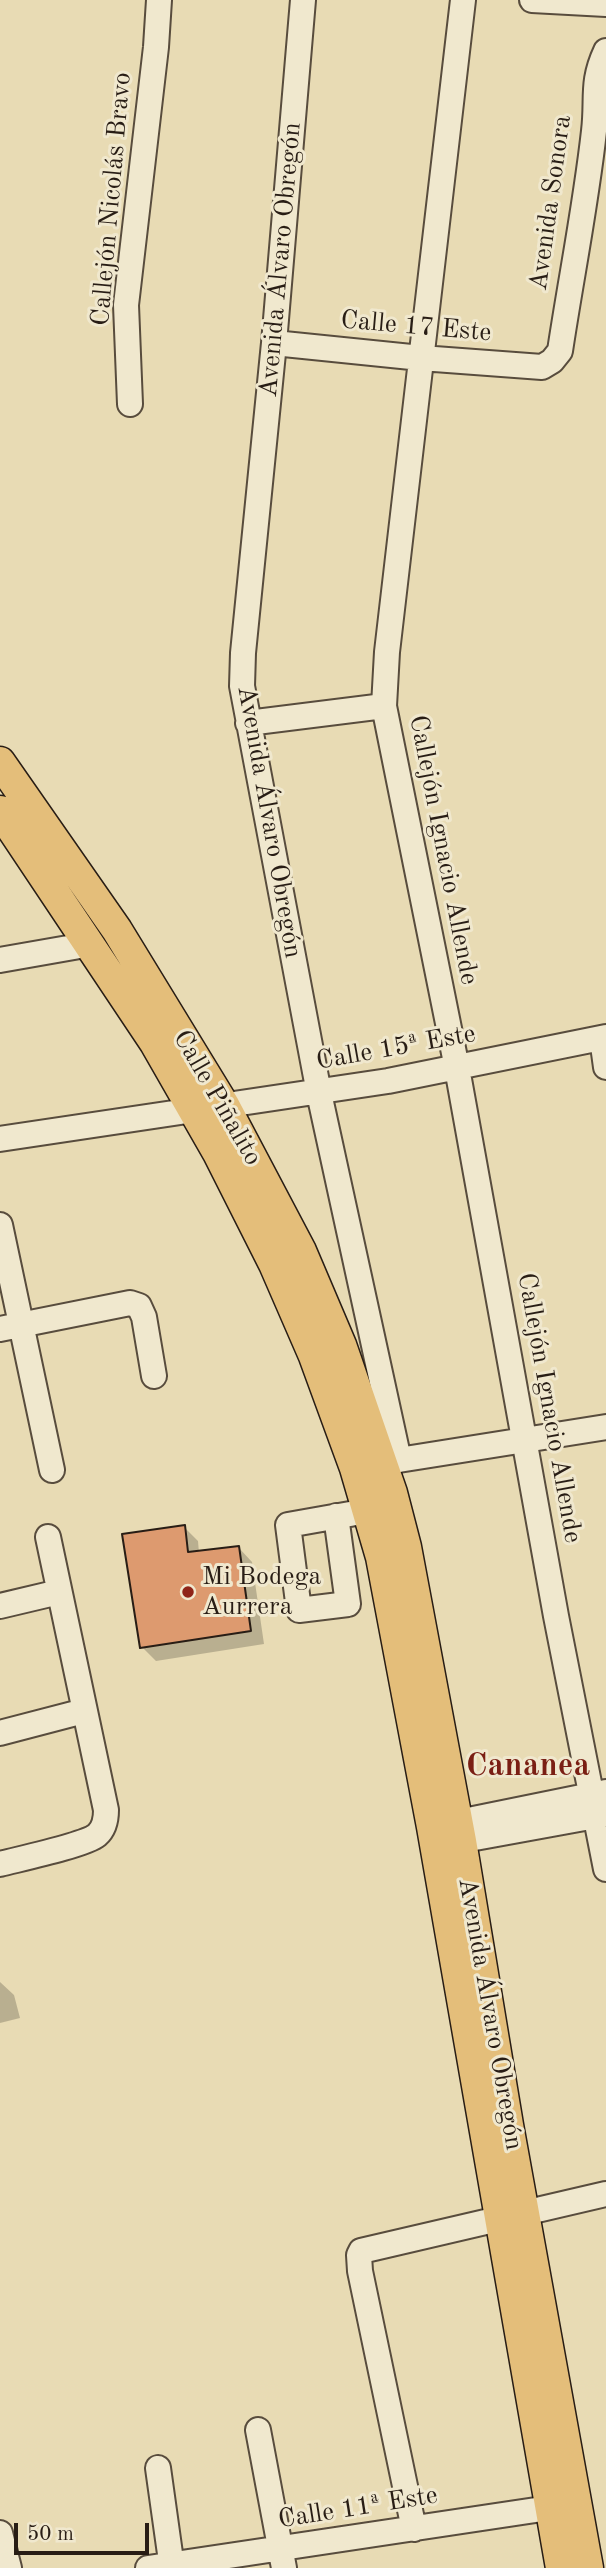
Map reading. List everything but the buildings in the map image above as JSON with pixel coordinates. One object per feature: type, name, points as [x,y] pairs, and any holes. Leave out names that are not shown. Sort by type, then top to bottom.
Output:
[{"type":"main road","name":"Calle Piñalito","points":[[0,762],[117,930],[224,1105],[301,1251],[341,1345],[378,1464]]},
{"type":"main road","name":"Calle Piñalito","points":[[0,811],[91,944],[195,1110],[274,1264],[314,1356],[378,1464]]},
{"type":"main road","name":"Avenida Álvaro Obregón","points":[[378,1464],[367,1511],[381,1557],[446,1834]]},
{"type":"main road","name":"Avenida Álvaro Obregón","points":[[378,1464],[392,1493],[406,1546],[446,1834],[511,2216],[563,2505],[580,2563]]},
{"type":"street","name":"Callejón Nicolás Bravo","points":[[130,404],[127,305],[159,0]]},
{"type":"street","name":"Callejón Ignacio Allende","points":[[463,0],[387,652],[384,706],[457,1068],[556,1616],[600,1804],[606,1869]]},
{"type":"street","points":[[532,0],[606,4]]},
{"type":"street","name":"Avenida Álvaro Obregón","points":[[305,3],[242,686],[319,1093],[378,1464]]},
{"type":"street","name":"Avenida Sonora","points":[[552,361],[560,351],[594,129],[594,84],[606,51]]},
{"type":"street","name":"Calle 17 Este","points":[[274,343],[542,367],[552,361]]},
{"type":"street","points":[[248,723],[384,706]]},
{"type":"street","points":[[0,960],[91,944]]},
{"type":"street","points":[[604,1037],[606,1067]]},
{"type":"street","name":"Calle 15ª Este","points":[[0,1139],[319,1093],[604,1037]]},
{"type":"street","points":[[0,1225],[10,1327],[52,1470]]},
{"type":"street","points":[[10,1327],[115,1304],[130,1303],[139,1306],[144,1317],[153,1376]]},
{"type":"street","points":[[378,1464],[606,1427]]},
{"type":"street","points":[[336,1516],[367,1511]]},
{"type":"street","points":[[0,1864],[96,1836],[105,1824],[106,1810],[48,1537]]},
{"type":"street","points":[[0,1606],[59,1592]]},
{"type":"street","points":[[0,1733],[84,1711]]},
{"type":"street","points":[[446,1834],[600,1804]]},
{"type":"street","points":[[414,2529],[360,2271],[361,2251],[606,2194]]},
{"type":"street","points":[[258,2430],[283,2559]]},
{"type":"street","points":[[158,2468],[164,2567]]},
{"type":"street","name":"Calle 11ª Este","points":[[164,2567],[283,2559],[414,2529],[563,2505]]},
{"type":"street","points":[[0,2533],[9,2568]]},
{"type":"place","name":"Mi Bodega Aurrera","points":[[188,1592]]},
{"type":"district","name":"Cananea","points":[[528,1766]]}]
